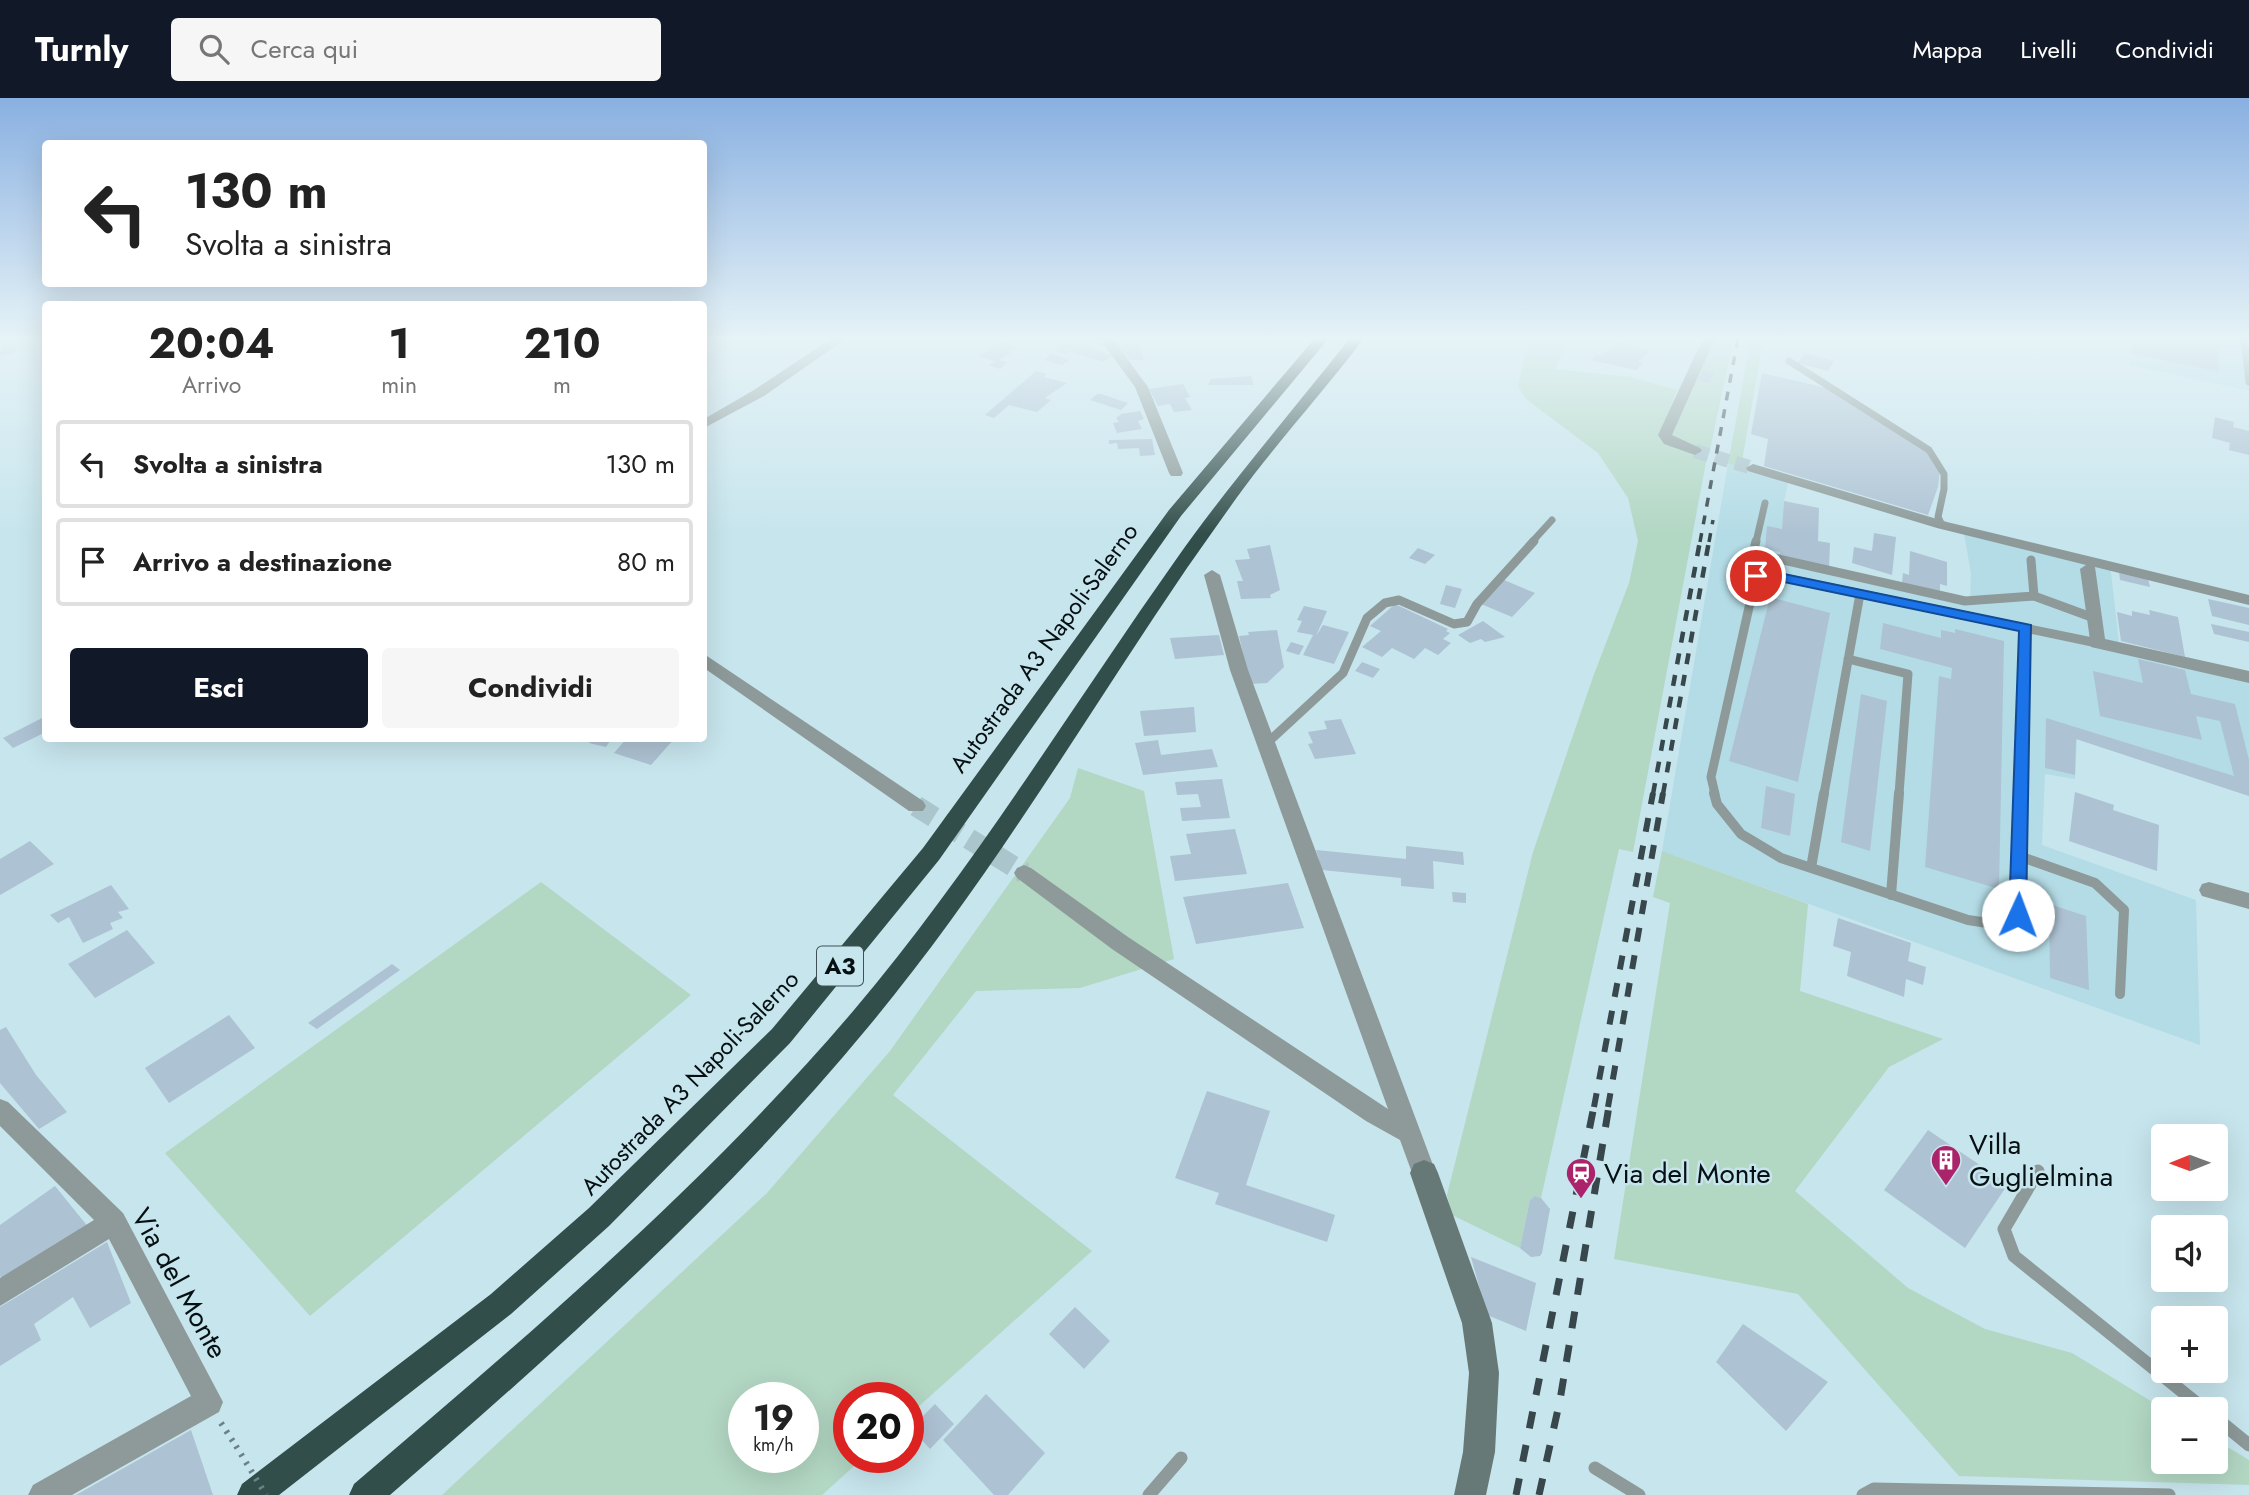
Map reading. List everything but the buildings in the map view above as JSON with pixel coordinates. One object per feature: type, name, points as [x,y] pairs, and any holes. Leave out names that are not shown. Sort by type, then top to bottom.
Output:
[{"type":"highway","name":"Autostrada A3 Napoli-Salerno","points":[[253,1495],[501,1304],[599,1217],[686,1133],[781,1035],[931,854],[1175,513],[1267,403]]},
{"type":"highway","name":"A3","points":[[365,1495],[565,1321],[680,1211],[794,1094],[863,1017],[980,864],[1228,498],[1304,403]]},
{"type":"street","points":[[707,422],[741,403]]},
{"type":"street","points":[[1148,403],[1176,473]]},
{"type":"street","points":[[1679,403],[1665,435],[1670,441],[1695,451]]},
{"type":"street","points":[[1753,468],[1942,525],[2249,600]]},
{"type":"street","points":[[2088,569],[2097,643],[2249,677]]},
{"type":"street","points":[[1212,575],[1239,670],[1477,1324],[1484,1373],[1479,1452],[1470,1495]]},
{"type":"street","points":[[707,662],[916,806]]},
{"type":"street","points":[[1024,873],[1120,943],[1374,1113],[1409,1133]]},
{"type":"street","points":[[2209,890],[2249,901]]},
{"type":"street","name":"Via del Monte","points":[[0,1110],[114,1222],[209,1402],[43,1495]]},
{"type":"street","points":[[0,1293],[114,1222]]},
{"type":"lane","points":[[1855,403],[1929,450],[1942,465],[1946,476],[1938,517],[1942,525]]},
{"type":"lane","points":[[1765,503],[1754,549],[1761,555],[1965,601],[2034,596],[2094,618]]},
{"type":"lane","points":[[1266,744],[1343,673],[1349,662],[1355,636],[1367,617],[1390,601],[1399,600],[1454,624],[1467,622],[1477,604],[1552,520]]},
{"type":"lane","points":[[2031,560],[2034,596]]},
{"type":"lane","points":[[2026,628],[2018,915],[1994,924],[1968,920],[1781,858],[1741,834],[1717,804],[1711,777],[1756,576],[1770,575],[1860,593],[2026,628],[2097,643]]},
{"type":"lane","points":[[1811,868],[1860,593]]},
{"type":"lane","points":[[1848,659],[1908,674],[1891,895]]},
{"type":"lane","points":[[2019,856],[2095,883],[2124,910],[2120,994]]},
{"type":"lane","points":[[2038,1171],[2004,1229],[2014,1256],[2189,1397]]},
{"type":"lane","points":[[2228,1428],[2249,1446]]},
{"type":"lane","points":[[1149,1495],[1181,1458]]},
{"type":"lane","points":[[1595,1468],[1639,1495]]},
{"type":"lane","points":[[1863,1495],[1874,1489],[2169,1495]]},
{"type":"path","points":[[236,1446],[266,1495]]},
{"type":"shaded area","points":[[1728,464],[1789,479],[1784,501],[1780,558],[1970,600],[1971,574],[1963,528],[2110,564],[2119,643],[2249,676],[2249,796],[2077,739],[2075,779],[2045,774],[2042,845],[2196,900],[2200,1045],[1662,851]]},
{"type":"green space","points":[[1532,403],[1672,403],[1660,437],[1673,445],[1707,457],[1633,852],[1619,849],[1541,1198],[1535,1196],[1530,1200],[1520,1248],[1452,1215],[1447,1195],[1533,852],[1593,677],[1629,583],[1638,541],[1628,498],[1598,453]]},
{"type":"green space","points":[[1684,403],[1720,403],[1709,454],[1675,442],[1669,435]]},
{"type":"green space","points":[[1739,403],[1752,403],[1741,467],[1728,464]]},
{"type":"green space","points":[[1078,768],[1144,791],[1174,959],[1080,988],[976,991],[893,1095],[1092,1251],[924,1402],[924,1382],[833,1382],[833,1473],[846,1473],[822,1495],[442,1495],[767,1193],[890,1051],[1070,798]]},
{"type":"green space","points":[[1662,851],[1808,904],[1800,991],[1943,1039],[1889,1067],[1795,1191],[1908,1288],[1985,1329],[2072,1353],[2151,1401],[2151,1474],[2228,1474],[2228,1447],[2249,1460],[2249,1485],[1959,1476],[1798,1294],[1614,1259],[1670,903],[1653,897]]},
{"type":"green space","points":[[541,882],[691,995],[310,1316],[165,1153]]},
{"type":"tunnel","points":[[1695,451],[1753,468]]},
{"type":"tunnel","points":[[916,806],[1024,873]]},
{"type":"railway","points":[[1700,542],[1726,403]]},
{"type":"railway","points":[[1709,542],[1713,520]]},
{"type":"railway","points":[[1653,794],[1700,541]]},
{"type":"railway","points":[[1663,794],[1709,541]]},
{"type":"railway","points":[[1594,1107],[1653,793]]},
{"type":"railway","points":[[1608,1107],[1663,793]]},
{"type":"railway","points":[[1516,1495],[1594,1106]]},
{"type":"railway","points":[[1539,1495],[1560,1400],[1609,1106]]},
{"type":"place","name":"Villa Guglielmina","points":[[1946,1187]]},
{"type":"place","name":"Via del Monte","points":[[1581,1200]]},
{"type":"route","points":[[1756,576],[1770,575],[2026,628],[2018,915]]}]
